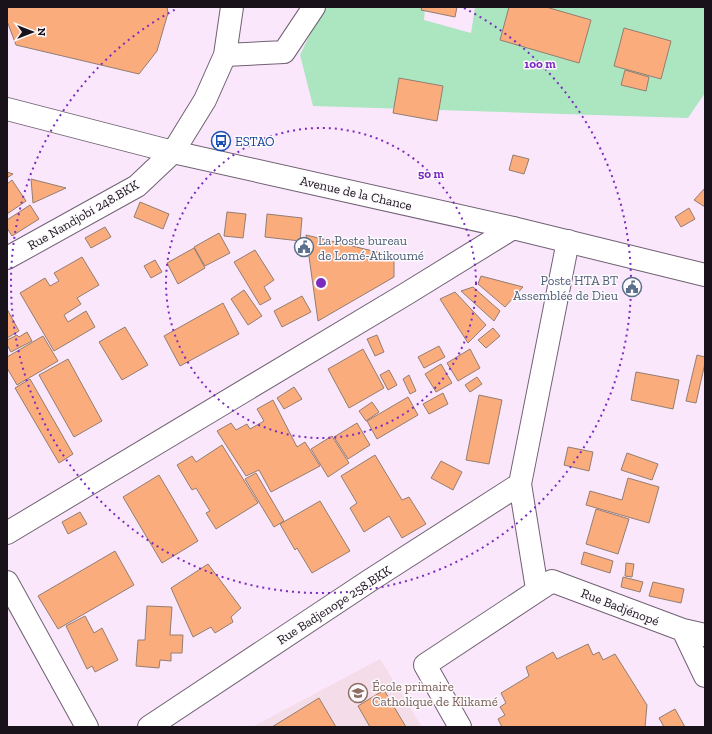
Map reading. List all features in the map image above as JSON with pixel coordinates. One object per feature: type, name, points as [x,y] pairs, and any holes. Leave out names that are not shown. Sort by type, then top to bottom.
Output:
[{"type":"street","name":"Rue Nandjobi 248.BKK","points":[[7,258],[137,186],[173,152],[205,100],[225,55],[232,7]]},
{"type":"street","points":[[225,55],[284,52],[314,7]]},
{"type":"street","name":"Avenue de la Chance","points":[[7,108],[173,152],[513,228],[705,275]]},
{"type":"street","points":[[7,533],[406,294],[513,228]]},
{"type":"street","points":[[537,589],[520,484],[568,241]]},
{"type":"street","name":"Rue Badjenope 258.BKK","points":[[149,727],[369,581],[520,484]]},
{"type":"street","name":"Rue Badjénopé","points":[[460,727],[425,665],[537,589],[552,581],[683,630],[705,635]]},
{"type":"street","points":[[7,582],[87,727]]},
{"type":"street","points":[[683,630],[705,676]]},
{"type":"shaded area","name":"École primaire Catholique de Klikamé","points":[[380,659],[422,727],[252,727]]},
{"type":"green space","points":[[323,7],[425,7],[424,20],[471,33],[475,7],[705,7],[705,93],[688,118],[313,106],[300,55]]},
{"type":"building","points":[[7,7],[167,7],[168,13],[157,51],[139,74],[16,45],[7,21]]},
{"type":"building","points":[[422,7],[457,7],[455,17],[421,10]]},
{"type":"building","points":[[509,7],[546,7],[591,20],[579,63],[500,40]]},
{"type":"building","points":[[624,28],[671,41],[661,79],[614,66]]},
{"type":"building","points":[[625,70],[649,77],[646,91],[621,85]]},
{"type":"building","points":[[399,78],[443,86],[437,121],[393,113]]},
{"type":"building","points":[[513,155],[529,159],[524,174],[509,170]]},
{"type":"building","points":[[7,172],[13,174],[7,178]]},
{"type":"building","points":[[31,179],[66,188],[33,203]]},
{"type":"building","points":[[12,180],[26,201],[7,214],[7,184]]},
{"type":"building","points":[[705,188],[705,207],[694,200]]},
{"type":"building","points":[[140,202],[169,214],[163,229],[134,217]]},
{"type":"building","points":[[30,205],[39,219],[12,236],[7,228],[7,220]]},
{"type":"building","points":[[689,208],[695,219],[681,227],[675,217]]},
{"type":"building","points":[[227,212],[246,214],[243,238],[224,236]]},
{"type":"building","points":[[267,214],[302,218],[300,241],[265,237]]},
{"type":"building","points":[[105,227],[111,237],[91,248],[85,238]]},
{"type":"building","points":[[219,233],[230,253],[205,266],[194,247]]},
{"type":"building","points":[[306,235],[394,256],[394,277],[318,321]]},
{"type":"building","points":[[194,248],[205,268],[178,284],[167,263]]},
{"type":"building","points":[[255,250],[274,280],[264,287],[271,299],[260,305],[234,262]]},
{"type":"building","points":[[82,257],[99,285],[77,298],[81,304],[64,315],[68,322],[86,311],[95,327],[54,351],[20,293],[45,278],[50,286],[59,281],[54,273]]},
{"type":"building","points":[[155,260],[162,272],[151,278],[144,266]]},
{"type":"building","points":[[481,276],[523,287],[505,307],[478,284]]},
{"type":"building","points":[[473,287],[500,311],[494,321],[461,291]]},
{"type":"building","points":[[244,290],[262,316],[248,325],[231,299]]},
{"type":"building","points":[[455,292],[486,325],[468,343],[440,299]]},
{"type":"building","points":[[302,296],[311,312],[282,327],[274,311]]},
{"type":"building","points":[[223,303],[239,334],[180,366],[164,336]]},
{"type":"building","points":[[7,309],[19,331],[7,338]]},
{"type":"building","points":[[125,327],[148,365],[122,380],[99,342]]},
{"type":"building","points":[[493,328],[500,336],[486,348],[478,340]]},
{"type":"building","points":[[27,332],[32,341],[11,352],[7,345],[7,340],[17,335],[19,337]]},
{"type":"building","points":[[377,335],[384,352],[375,356],[367,339]]},
{"type":"building","points":[[43,336],[58,361],[17,385],[7,368],[7,357]]},
{"type":"building","points":[[439,346],[445,357],[424,368],[418,357]]},
{"type":"building","points":[[363,349],[384,388],[349,408],[328,369]]},
{"type":"building","points":[[470,349],[480,368],[458,381],[447,363]]},
{"type":"building","points":[[697,355],[705,357],[705,363],[696,403],[686,401]]},
{"type":"building","points":[[68,359],[102,421],[74,437],[39,375]]},
{"type":"building","points":[[441,364],[452,383],[436,392],[425,374]]},
{"type":"building","points":[[389,370],[397,385],[388,390],[380,375]]},
{"type":"building","points":[[636,372],[679,380],[673,409],[631,400]]},
{"type":"building","points":[[409,375],[416,391],[410,394],[403,379]]},
{"type":"building","points":[[477,377],[482,384],[470,392],[465,385]]},
{"type":"building","points":[[30,379],[73,454],[59,463],[15,388]]},
{"type":"building","points":[[294,387],[302,399],[284,409],[277,398]]},
{"type":"building","points":[[443,393],[448,404],[429,414],[423,404]]},
{"type":"building","points":[[479,395],[502,400],[489,464],[466,460]]},
{"type":"building","points":[[408,397],[418,415],[377,439],[367,421]]},
{"type":"building","points":[[273,400],[297,447],[305,442],[320,466],[271,492],[259,470],[246,476],[217,431],[231,423],[236,430],[247,424],[250,429],[264,421],[257,409]]},
{"type":"building","points":[[372,402],[379,412],[366,421],[359,411]]},
{"type":"building","points":[[357,423],[370,445],[348,459],[334,437]]},
{"type":"building","points":[[332,436],[349,463],[328,477],[311,449]]},
{"type":"building","points":[[222,445],[258,503],[216,529],[206,513],[210,511],[196,488],[192,490],[177,465],[192,456],[196,462]]},
{"type":"building","points":[[568,447],[593,452],[589,471],[564,465]]},
{"type":"building","points":[[627,453],[658,464],[652,480],[621,470]]},
{"type":"building","points":[[375,455],[402,500],[409,497],[426,524],[402,538],[389,516],[364,532],[350,508],[357,503],[341,476]]},
{"type":"building","points":[[441,461],[462,472],[453,490],[431,478]]},
{"type":"building","points":[[256,473],[284,521],[274,527],[245,479]]},
{"type":"building","points":[[159,475],[198,541],[162,563],[123,497]]},
{"type":"building","points":[[628,478],[659,487],[649,523],[586,505],[590,491],[622,500]]},
{"type":"building","points":[[320,501],[350,551],[312,573],[297,548],[295,550],[280,524]]},
{"type":"building","points":[[596,509],[629,519],[618,554],[586,544]]},
{"type":"building","points":[[80,512],[87,524],[68,534],[62,522]]},
{"type":"building","points":[[115,551],[134,585],[58,629],[38,596]]},
{"type":"building","points":[[584,552],[613,561],[610,573],[581,564]]},
{"type":"building","points":[[626,563],[634,564],[632,577],[625,576]]},
{"type":"building","points":[[208,564],[241,608],[231,617],[233,622],[215,633],[211,627],[193,637],[171,588]]},
{"type":"building","points":[[623,577],[643,582],[640,592],[621,587]]},
{"type":"building","points":[[653,582],[684,589],[681,603],[649,596]]},
{"type":"building","points":[[147,606],[172,607],[170,635],[183,635],[182,653],[171,653],[171,661],[160,660],[159,668],[136,666],[138,640],[145,640]]},
{"type":"building","points":[[85,616],[94,633],[102,628],[118,660],[95,672],[92,666],[87,669],[66,626]]},
{"type":"building","points":[[588,644],[593,655],[599,652],[603,660],[615,654],[647,705],[645,727],[502,727],[498,719],[505,715],[500,707],[506,703],[501,693],[529,676],[526,667],[553,652],[557,659]]},
{"type":"building","points":[[384,690],[406,727],[370,727],[358,706]]},
{"type":"building","points":[[319,698],[336,727],[272,727]]},
{"type":"building","points":[[675,709],[685,727],[664,727],[659,718]]},
{"type":"place","name":"ESTAO","points":[[221,141]]},
{"type":"place","name":"La Poste bureau de Lomé-Atikoumé","points":[[304,247]]},
{"type":"place","name":"Poste HTA BT Assemblée de Dieu","points":[[632,287]]},
{"type":"place","name":"École primaire Catholique de Klikamé","points":[[358,693]]}]
